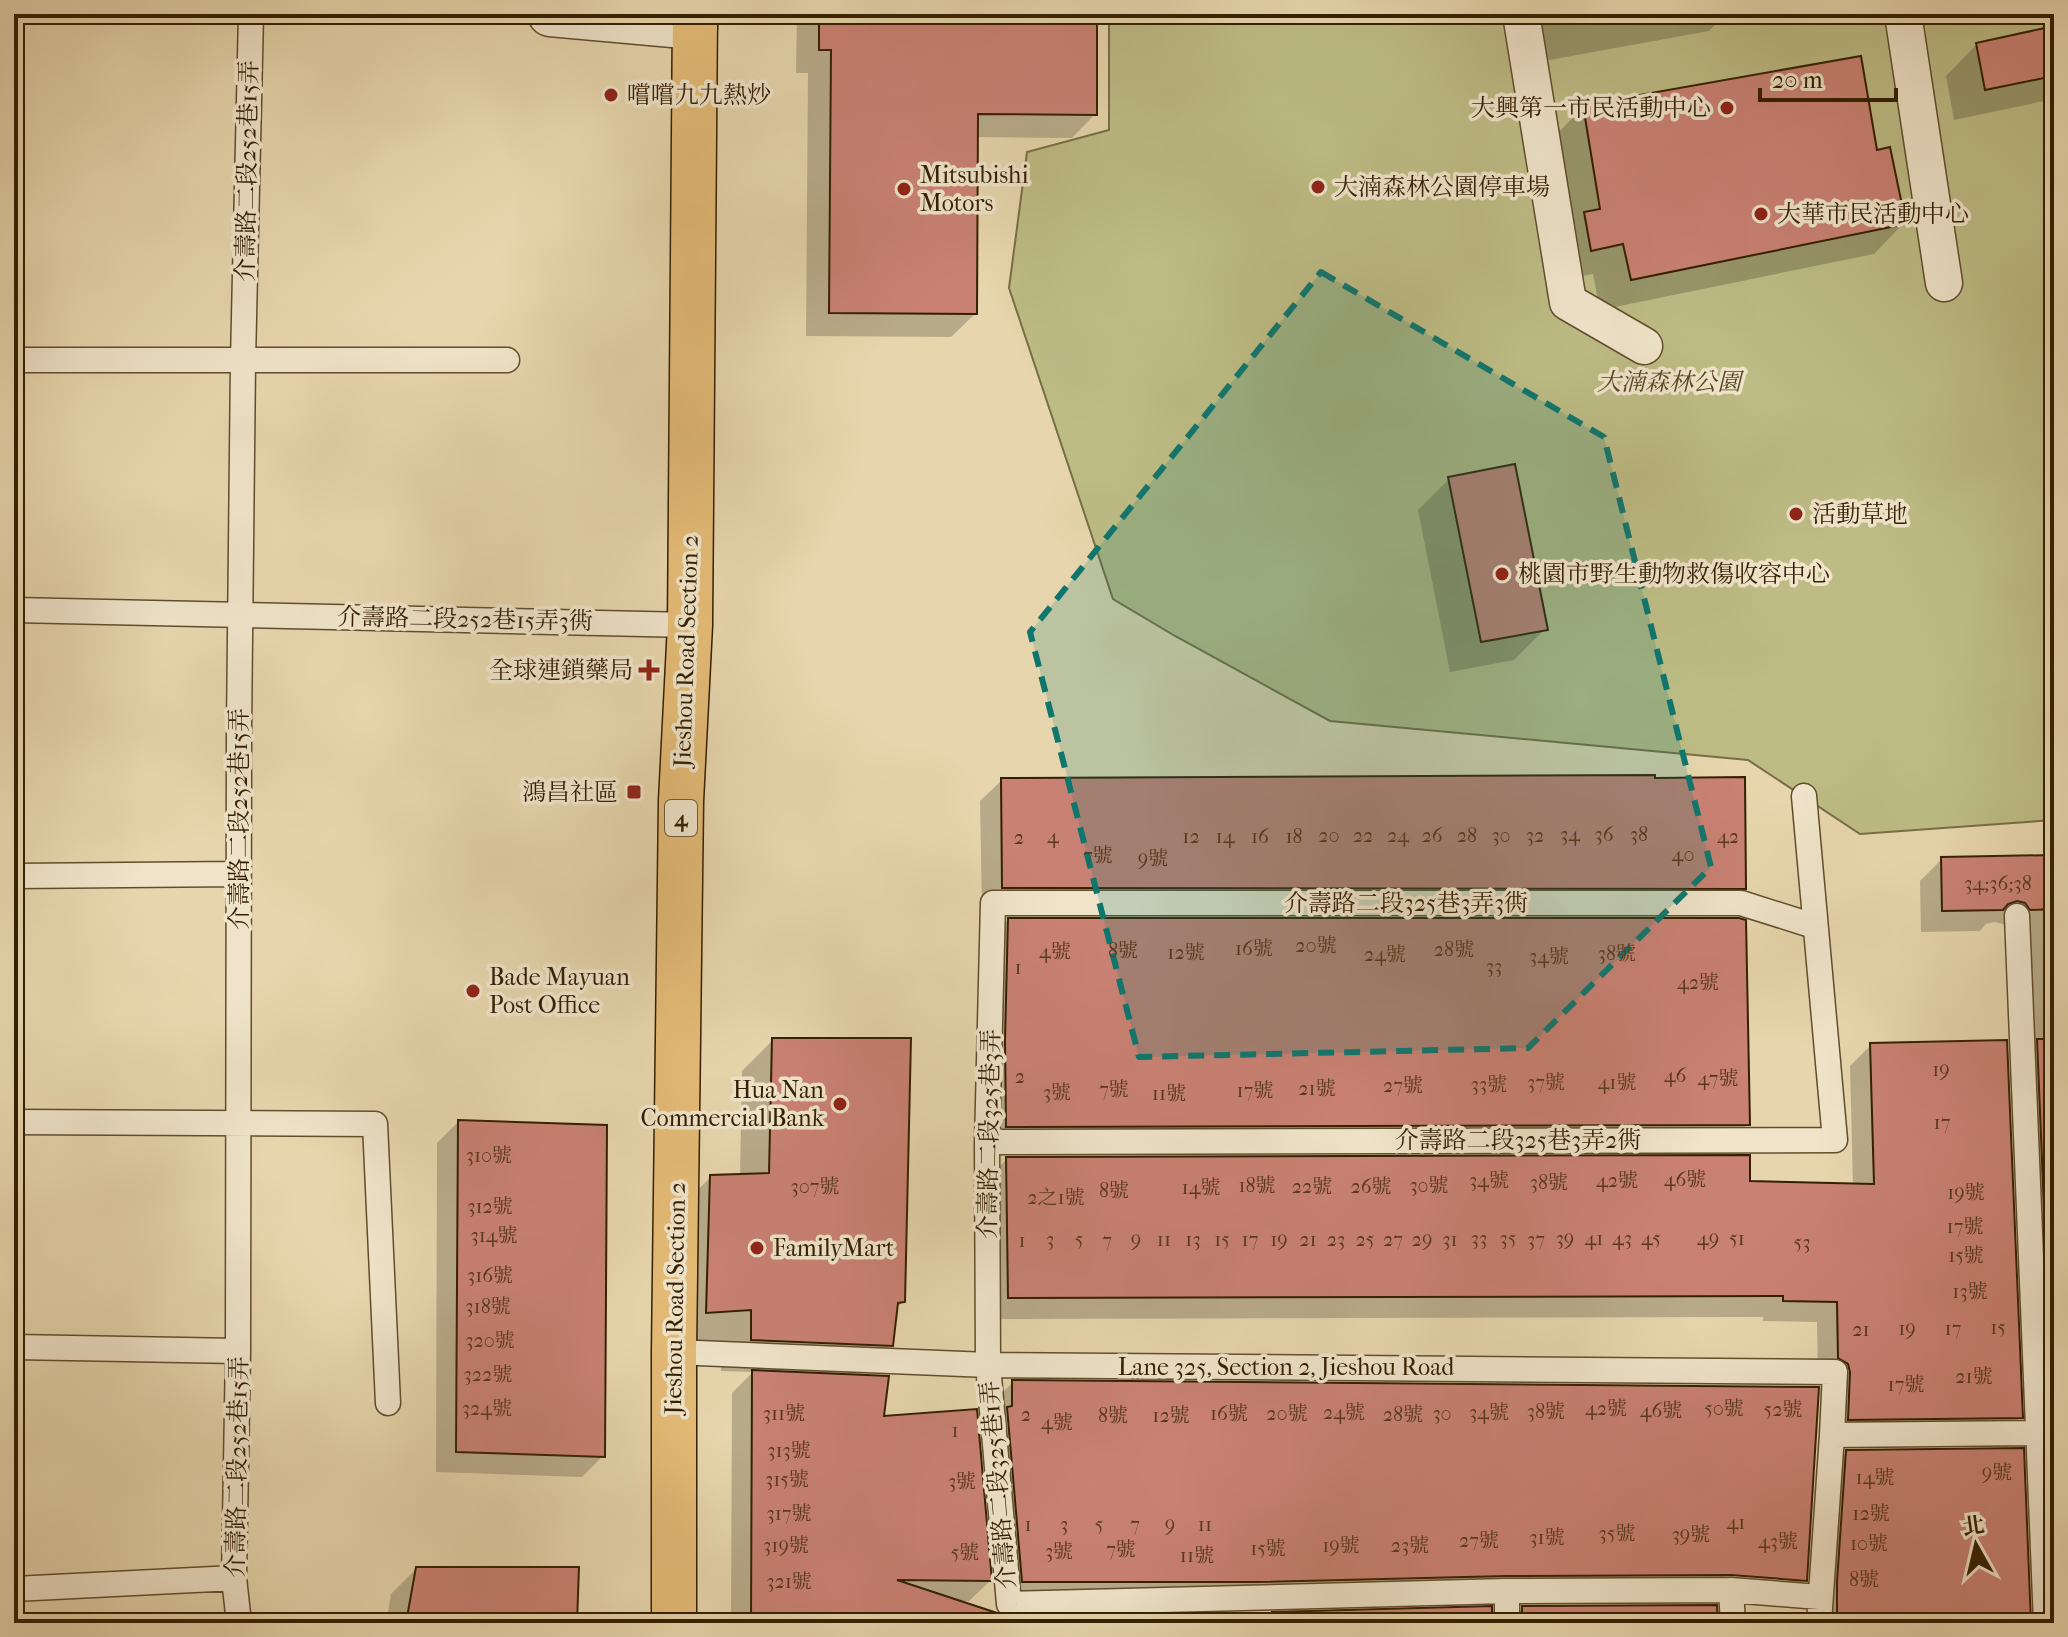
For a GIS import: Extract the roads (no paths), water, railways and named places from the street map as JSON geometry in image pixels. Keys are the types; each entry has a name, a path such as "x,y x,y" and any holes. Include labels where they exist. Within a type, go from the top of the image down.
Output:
{"main road":[{"name":"Jieshou Road Section 2","path":"674,1623 681,801 690,625 695,21"}],"street":[{"path":"550,14 695,21"},
{"path":"1521,14 1568,302 1644,346"},
{"path":"1903,14 1944,283"}],"lane":[{"name":"介壽路二段252巷15弄","path":"239,1623 234,1578 238,1351 238,874 243,361 251,14"},
{"path":"14,360 507,360"},
{"name":"介壽路二段252巷15弄3衖","path":"14,610 690,625"},
{"path":"1804,796 1814,926"},
{"path":"14,876 238,874"},
{"name":"介壽路二段325巷3弄3衖","path":"993,903 1741,903 1814,926"},
{"name":"介壽路二段325巷3弄","path":"988,1365 987,1142 993,903"},
{"path":"2017,916 2046,1623"},
{"name":"介壽路二段325巷3弄2衖","path":"987,1142 1835,1140 1814,926"},
{"path":"14,1122 375,1124 388,1403"},
{"path":"14,1347 238,1351"},
{"name":"Lane 325, Section 2, Jieshou Road","path":"674,1352 988,1365 1835,1372 1832,1435"},
{"name":"介壽路二段325巷1弄","path":"988,1365 1009,1604 1507,1591"},
{"path":"1819,1623 1832,1435 2040,1433"},
{"path":"14,1589 234,1578"},
{"path":"1507,1623 1507,1591 1731,1590 1819,1597"},
{"path":"1731,1590 1733,1623"}],"place":[{"name":"嚐嚐九九熱炒","path":"611,95"},
{"name":"大興第一市民活動中心","path":"1727,108"},
{"name":"大湳森林公園停車場","path":"1318,187"},
{"name":"Mitsubishi Motors","path":"904,189"},
{"name":"大華市民活動中心","path":"1761,214"},
{"name":"活動草地","path":"1796,514"},
{"name":"桃園市野生動物救傷收容中心","path":"1502,574"},
{"name":"全球連鎖藥局","path":"649,670"},
{"name":"鴻昌社區","path":"634,792"},
{"name":"Bade Mayuan Post Office","path":"473,991"},
{"name":"Hua Nan Commercial Bank","path":"840,1104"},
{"name":"FamilyMart","path":"757,1248"}],"park label":[{"name":"大湳森林公園","path":"1669,382"}]}
